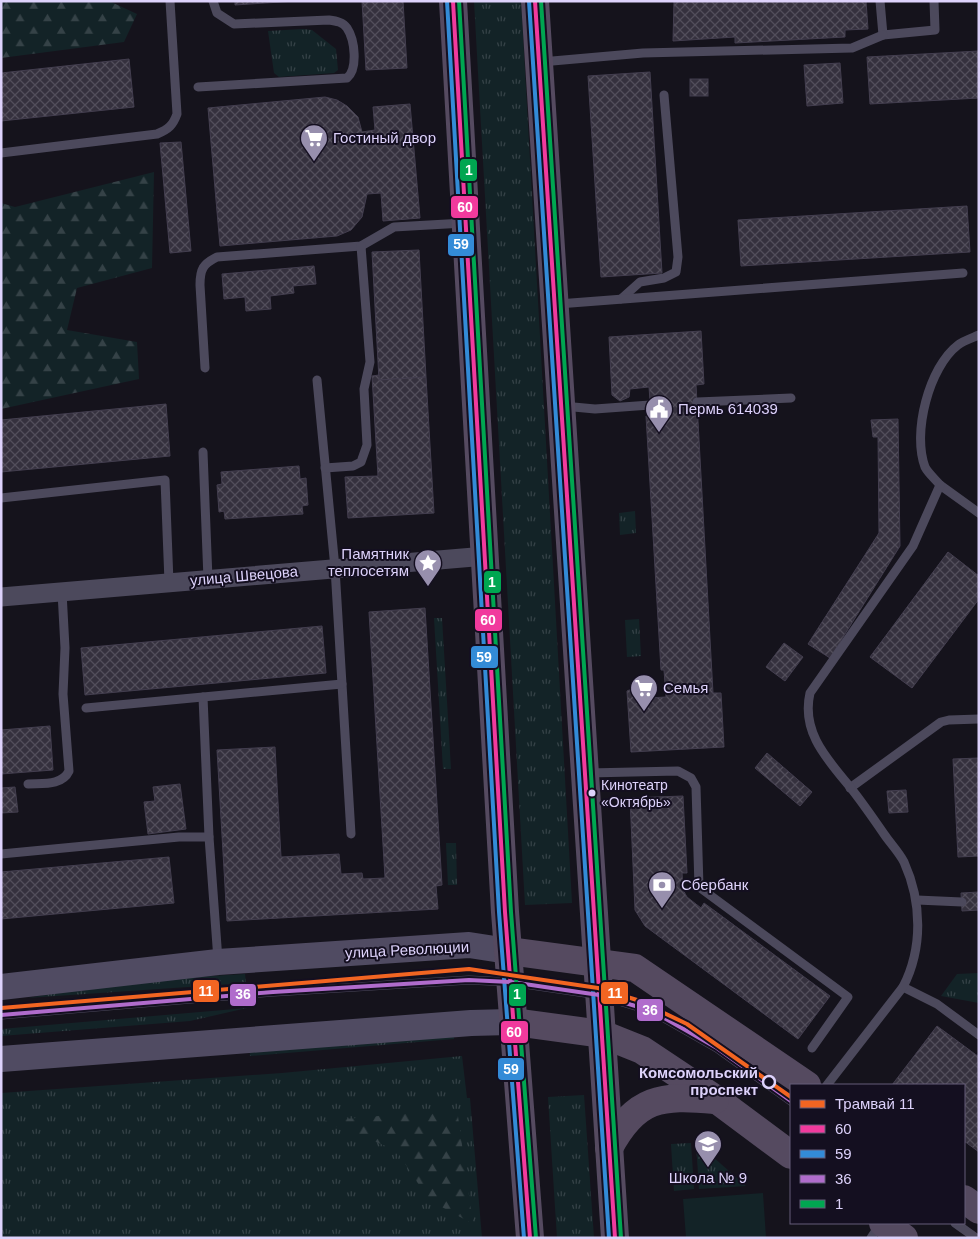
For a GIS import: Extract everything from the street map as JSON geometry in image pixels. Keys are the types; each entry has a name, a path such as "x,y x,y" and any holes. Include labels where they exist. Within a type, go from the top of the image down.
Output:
{"main road":[{"path":"453,1 508,951 530,1238"},
{"path":"535,1 616,1238"},
{"name":"улица Революции","path":"1,987 218,962 469,945 635,968 806,1084"},
{"path":"1,1059 471,1023 514,1022 602,1034 642,1050 717,1100 790,1154"},
{"path":"609,1148 621,1126 647,1105 665,1098 717,1100"},
{"path":"965,1200 979,1210"},
{"path":"883,1224 904,1238"}],"street":[{"name":"улица Швецова","path":"1,597 486,556"}],"lane":[{"path":"1,153 158,134 168,130 174,124 177,114 170,1"},
{"path":"198,87 347,78 352,74 354,68 351,39 347,28 340,22 329,20 234,24 216,13 212,1"},
{"path":"880,1 883,36"},
{"path":"538,62 643,53 852,48 883,36 935,30 934,1"},
{"path":"621,299 640,282 664,278 676,272 678,257 664,95"},
{"path":"205,368 200,271 206,263 217,257 360,246 394,228 466,223"},
{"path":"325,468 353,466 362,462 367,444 364,389 370,362 360,246"},
{"path":"555,304 963,273"},
{"path":"979,335 957,345 944,362 932,383 921,418 920,447 926,468 940,485 979,513"},
{"path":"317,380 335,568 351,834"},
{"path":"697,402 792,398"},
{"path":"563,406 594,409 650,405"},
{"path":"203,452 208,579"},
{"path":"1,498 165,480 169,582"},
{"path":"828,1084 903,988 911,973 916,954 918,929 917,900 904,861 850,788 831,767 813,735 806,710 810,694 913,546 940,485"},
{"path":"28,784 60,782 66,778 69,771 63,694 65,648 62,592"},
{"path":"86,708 342,684"},
{"path":"203,697 209,837 218,962"},
{"path":"850,788 941,722 979,719"},
{"path":"585,774 678,771 691,778 696,787 699,888 848,997 812,1048"},
{"path":"1,854 179,837 209,837"},
{"path":"917,900 962,902"},
{"path":"1,1015 273,992 469,980 511,982 599,995 638,1006 683,1028 717,1048 790,1100"},
{"path":"903,988 937,1004 979,1035"},
{"path":"871,1238 881,1224"},
{"path":"956,1224 976,1238"}],"green space":[{"path":"1,1 109,1 137,14 124,42 1,58"},
{"path":"474,1 521,1 572,903 525,905"},
{"path":"312,30 336,49 338,70 334,73 279,77 274,73 268,31"},
{"path":"154,172 152,268 77,288 67,330 137,342 139,379 1,409 1,203 15,207"},
{"path":"635,511 636,533 620,535 619,513"},
{"path":"434,618 442,618 451,769 443,769"},
{"path":"639,619 641,656 627,657 625,620"},
{"path":"446,843 456,843 457,885 448,885"},
{"path":"979,973 979,1003 941,996 957,974"},
{"path":"245,974 246,983 27,998 127,981"},
{"path":"247,1008 190,1021 1,1036 1,1029"},
{"path":"453,1028 454,1039 250,1056 249,1045"},
{"path":"462,1056 467,1098 470,1098 482,1238 1,1238 1,1093 282,1073"},
{"path":"584,1095 594,1238 557,1238 548,1097"},
{"path":"457,1109 473,1224 429,1200 396,1150 323,1121"},
{"path":"696,1142 746,1186 699,1189"},
{"path":"691,1143 694,1189 674,1191 671,1144"},
{"path":"763,1193 766,1237 686,1238 683,1199"}],"building":[{"path":"235,1 296,1 235,5"},
{"path":"362,1 403,1 407,68 366,70"},
{"path":"674,1 866,1 868,29 845,30 845,37 735,43 735,37 673,41"},
{"path":"979,51 979,98 870,104 867,57"},
{"path":"129,59 134,107 1,121 1,73"},
{"path":"840,63 843,103 807,106 804,65"},
{"path":"650,72 662,273 601,277 588,76"},
{"path":"690,79 708,79 708,96 690,96"},
{"name":"Гостиный двор","path":"325,97 337,100 347,106 358,117 362,132 375,130 373,107 410,104 420,218 383,221 381,193 367,194 362,217 351,230 337,236 220,246 208,108"},
{"path":"181,142 191,251 170,253 160,143"},
{"path":"967,206 970,252 741,266 738,220"},
{"path":"419,250 426,377 379,380 372,252"},
{"path":"314,266 316,284 293,286 294,293 270,296 271,309 246,311 245,297 224,299 222,274"},
{"path":"701,331 704,384 696,385 713,693 721,693 724,747 631,752 627,691 636,687 645,690 648,698 666,697 664,670 661,670 646,416 651,415 649,387 630,389 629,397 620,401 612,395 609,337"},
{"path":"379,375 379,380 426,377 434,513 348,518 345,477 378,476 372,376"},
{"path":"166,404 170,456 1,472 1,420"},
{"path":"898,419 900,546 830,658 808,644 879,533 878,437 873,437 871,420"},
{"path":"299,466 300,479 306,478 308,505 302,506 303,514 225,519 224,511 219,512 217,485 222,484 221,472"},
{"path":"948,552 979,576 979,599 912,688 870,657"},
{"path":"425,608 442,885 436,886 438,909 227,921 217,750 275,747 281,857 339,854 341,874 362,873 363,879 385,878 369,612"},
{"path":"322,626 326,673 85,695 81,648"},
{"path":"784,643 803,657 785,681 766,667"},
{"path":"50,726 53,770 1,774 1,730"},
{"path":"767,753 812,792 800,806 755,768"},
{"path":"979,758 979,856 958,857 953,759"},
{"path":"180,784 186,829 148,834 144,802 155,801 153,787"},
{"path":"15,787 18,812 1,813 1,788"},
{"path":"906,790 908,812 889,813 887,791"},
{"path":"683,796 687,873 682,873 683,890 687,897 701,908 704,903 830,996 798,1039 645,926 635,910 630,798"},
{"path":"169,857 174,903 1,919 1,872"},
{"path":"979,892 979,910 962,911 961,893"},
{"path":"937,1026 979,1057 979,1152 965,1142 965,1084 893,1084"}],"tram line":[{"name":"11","path":"1,1008 469,969 598,988 637,1000 687,1024 790,1096"}],"transit line":[{"name":"59","path":"447,1 499,912 524,1238"},
{"name":"60","path":"453,1 505,912 530,1238"},
{"name":"1","path":"459,1 511,912 536,1238"},
{"name":"59","path":"529,1 609,1238"},
{"name":"60","path":"535,1 615,1238"},
{"name":"1","path":"541,1 621,1238"},
{"name":"36","path":"1,1015 273,992 469,980 511,982 599,995 652,1011 717,1048 790,1100"}],"place":[{"name":"Гостиный двор","path":"314,162"},
{"name":"Пермь 614039","path":"659,433"},
{"name":"Памятник теплосетям","path":"428,587"},
{"name":"Семья","path":"644,712"},
{"name":"Кинотеатр «Октябрь»","path":"592,793"},
{"name":"Сбербанк","path":"662,909"},
{"name":"Комсомольский проспект","path":"769,1082"},
{"name":"Школа № 9","path":"708,1168"}]}
